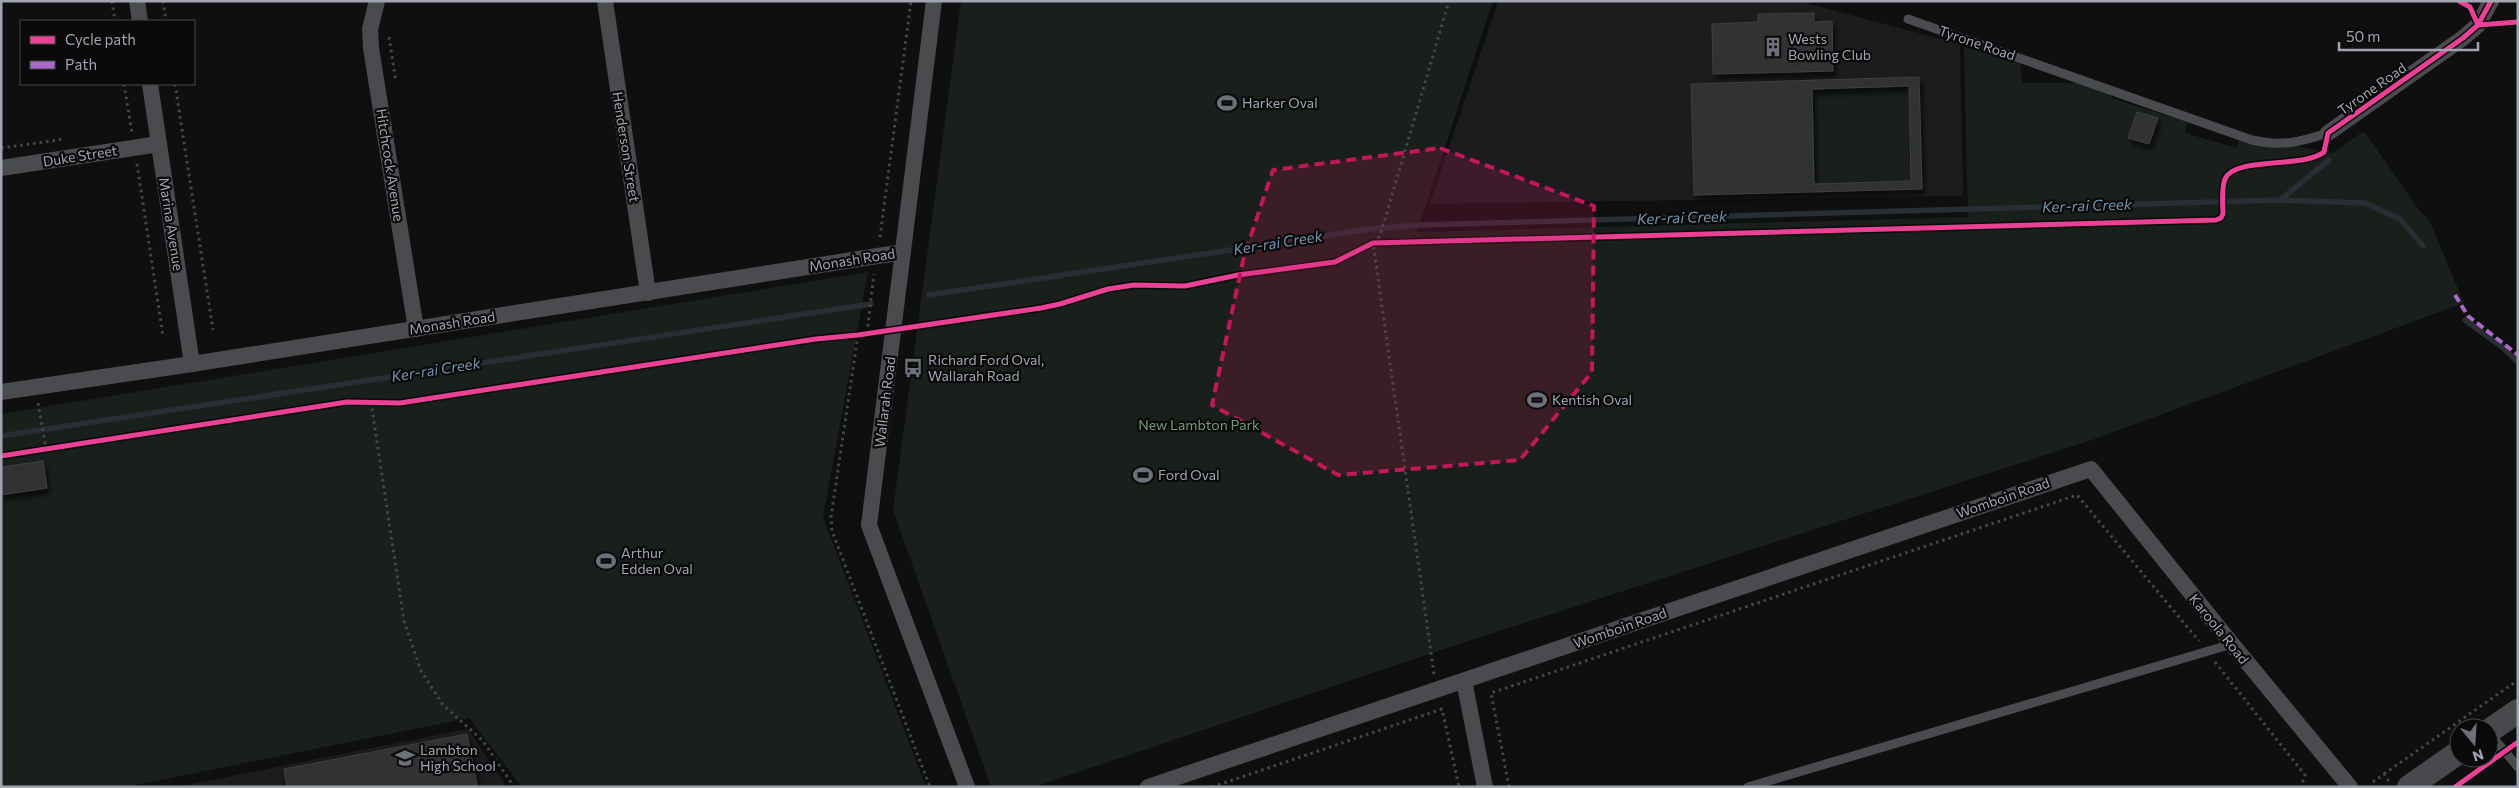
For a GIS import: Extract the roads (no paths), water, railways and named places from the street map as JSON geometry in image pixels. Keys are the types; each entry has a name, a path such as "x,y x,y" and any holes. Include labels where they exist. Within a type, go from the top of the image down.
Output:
{"street":[{"path":"137,1 140,20"},
{"name":"Hitchcock Avenue","path":"377,1 370,29 371,48 416,329"},
{"name":"Henderson Street","path":"604,1 648,293"},
{"name":"Wallarah Road","path":"934,1 869,525 967,787"},
{"name":"Tyrone Road","path":"2328,134 2463,38 2478,25 2491,1"},
{"name":"Marina Avenue","path":"150,85 192,364"},
{"name":"Duke Street","path":"1,168 159,144"},
{"name":"Monash Road","path":"1,392 192,364 903,252"},
{"name":"Karoola Road","path":"2091,468 2350,787"},
{"name":"Womboin Road","path":"1148,787 2091,468"},
{"path":"1464,681 1485,787"},
{"path":"2499,725 2518,711"},
{"path":"2399,784 2449,757"}],"lane":[{"name":"Tyrone Road","path":"1908,19 2252,140 2273,144 2295,144 2328,134"},
{"path":"1748,787 2232,644"},
{"path":"2499,744 2518,768"}],"waterway":[{"path":"2280,200 2329,160"},
{"name":"Ker-rai Creek","path":"929,295 1370,229 1419,225 2280,200 2365,203 2400,219 2423,246"},
{"name":"Ker-rai Creek","path":"1,436 871,304"},
{"name":"Ker-rai Creek","path":"2465,320 2502,347 2518,362"}],"place":[{"name":"Wests Bowling Club","path":"1773,47"},
{"name":"Harker Oval","path":"1227,103"},
{"name":"Richard Ford Oval, Wallarah Road","path":"913,368"},
{"name":"Kentish Oval","path":"1537,400"},
{"name":"Ford Oval","path":"1143,475"},
{"name":"Arthur Edden Oval","path":"606,561"},
{"name":"Lambton High School","path":"405,758"}],"park label":[{"name":"New Lambton Park","path":"1199,425"}]}
